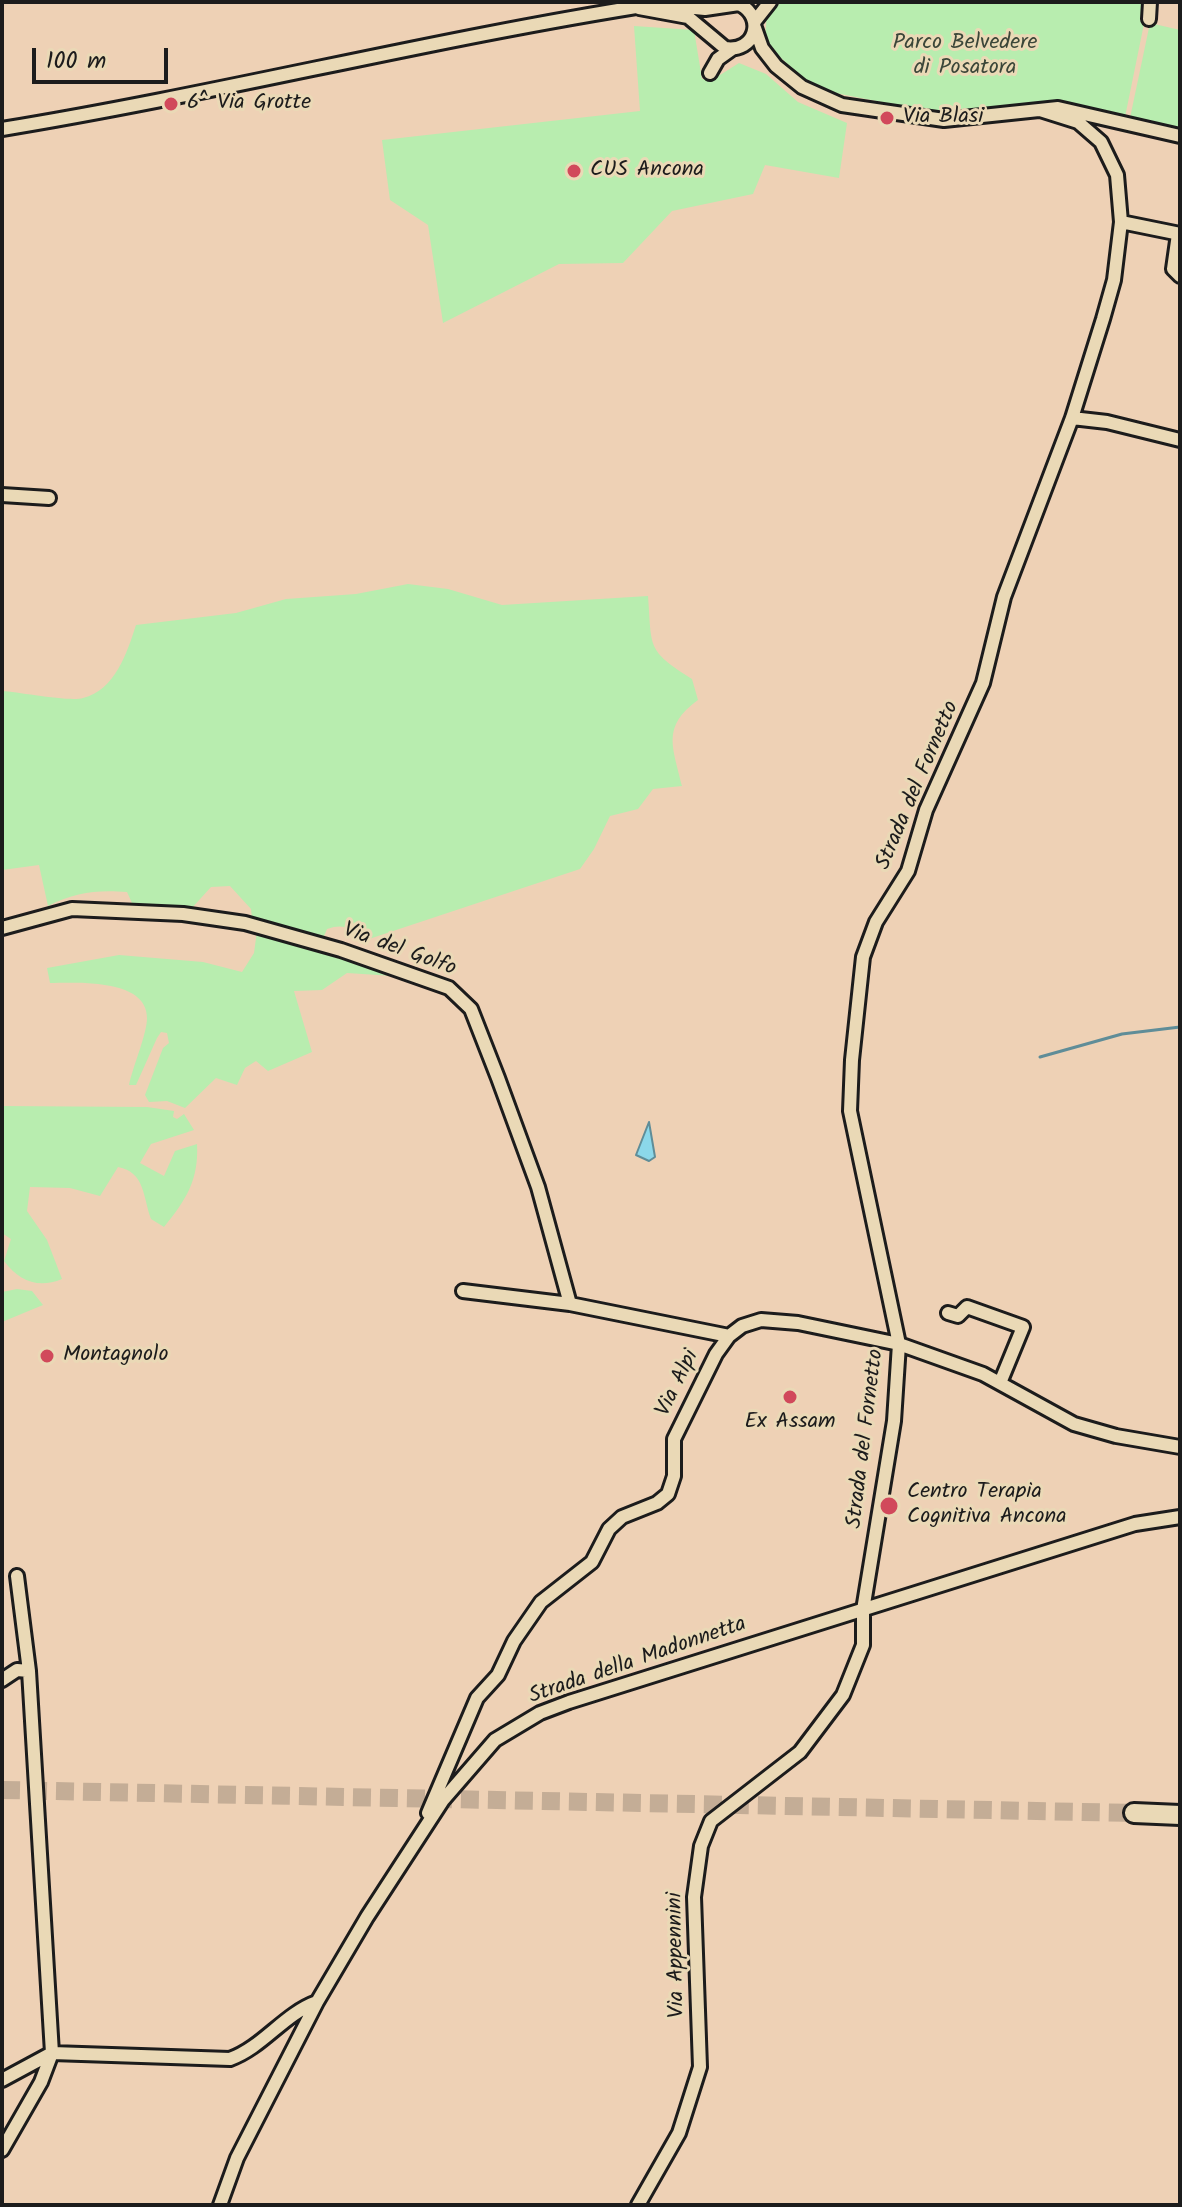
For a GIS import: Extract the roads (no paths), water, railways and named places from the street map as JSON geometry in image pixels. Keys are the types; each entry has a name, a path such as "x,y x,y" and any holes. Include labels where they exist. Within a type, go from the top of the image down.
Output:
{"highway":[{"path":"1134,1813 1180,1815"}],"street":[{"path":"722,5 711,16 710,73 718,59 752,38 755,24 770,2"},
{"path":"1149,19 1150,2"},
{"path":"2,129 120,110 405,49 655,4 705,9 748,4 762,48 776,66"},
{"path":"639,8 688,17 711,36 776,66 819,97 868,110 944,120 1040,110 1077,110 1180,136"},
{"name":"Strada del Fornetto","path":"863,1610 894,1421 899,1344 850,1111 863,957 876,922 908,871 926,810 983,683 1004,597 1072,418 1114,280 1121,222 1117,175 1101,142 1078,122 1040,110"},
{"path":"1121,222 1179,234 1173,269 1180,276"},
{"path":"1072,418 1107,422 1180,440"},
{"path":"2,495 49,498"},
{"name":"Via del Golfo","path":"2,928 72,909 183,914 245,923 341,950 449,988 471,1009 498,1078 538,1187 570,1304"},
{"path":"463,1291 570,1304 729,1336"},
{"path":"948,1313 958,1316 967,1307 1023,1327 1000,1383"},
{"name":"Via Alpi","path":"419,1835 477,1698 498,1675 514,1641 541,1602 592,1562 609,1529 622,1517 657,1503 668,1494 674,1476 674,1439 716,1354 729,1336 761,1320 798,1323 899,1344 1000,1383 1057,1417 1086,1429 1180,1447"},
{"name":"Strada della Madonnetta","path":"220,2205 237,2158 317,2002 419,1835 477,1757 495,1740 540,1713 1135,1524 1180,1517"},
{"path":"2,2150 41,2082 52,2053 29,1671 17,1576"},
{"name":"Via Appennini","path":"638,2205 679,2133 700,2067 694,1897 701,1846 711,1821 800,1752 843,1695 863,1645 863,1610"},
{"path":"2,1680 17,1670 29,1671"},
{"path":"2,2080 52,2053 230,2059 245,2053 303,2007 317,2002"}],"water":[{"path":"649,1122 655,1157 649,1161 636,1155"}],"waterway":[{"path":"1040,1057 1122,1034 1180,1027"}],"tunnel":[{"path":"2,1790 1134,1813"}],"place":[{"name":"6^ Via Grotte","path":"171,104"},
{"name":"Via Blasi","path":"887,118"},
{"name":"CUS Ancona","path":"574,171"},
{"name":"Montagnolo","path":"47,1356"},
{"name":"Ex Assam","path":"790,1397"},
{"name":"Centro Terapia Cognitiva Ancona","path":"889,1506"}],"park label":[{"name":"Parco Belvedere di Posatora","path":"965,56"}]}
